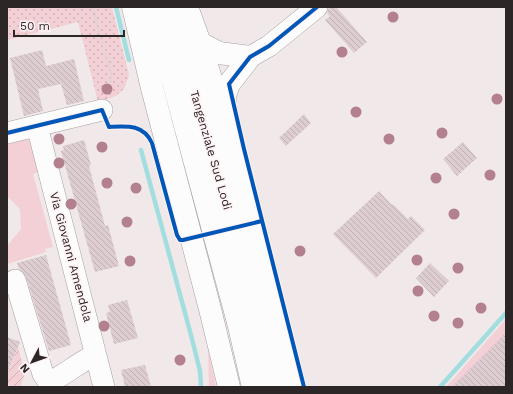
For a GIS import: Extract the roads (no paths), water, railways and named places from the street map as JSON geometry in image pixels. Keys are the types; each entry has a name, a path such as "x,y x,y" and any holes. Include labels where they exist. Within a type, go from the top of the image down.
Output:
{"highway":[{"path":"133,7 152,88 210,309 228,387"},
{"name":"Tangenziale Sud Lodi","path":"152,7 235,310 253,387"},
{"name":"Tangenziale Sud Lodi","path":"171,7 255,308 274,387"},
{"path":"187,7 200,43 224,121 292,387"},
{"path":"200,43 219,54 250,57"},
{"path":"224,121 225,96 229,84 250,57"}],"street":[{"path":"250,57 269,46 317,7"},
{"path":"7,133 102,110"},
{"name":"Via Giovanni Amendola","path":"37,126 104,387"},
{"path":"16,280 16,312 43,374 45,383 54,380 87,358 96,356"}],"waterway":[{"path":"116,7 129,60"},
{"path":"141,150 192,339 200,371 201,387"},
{"path":"440,387 506,313"}]}
